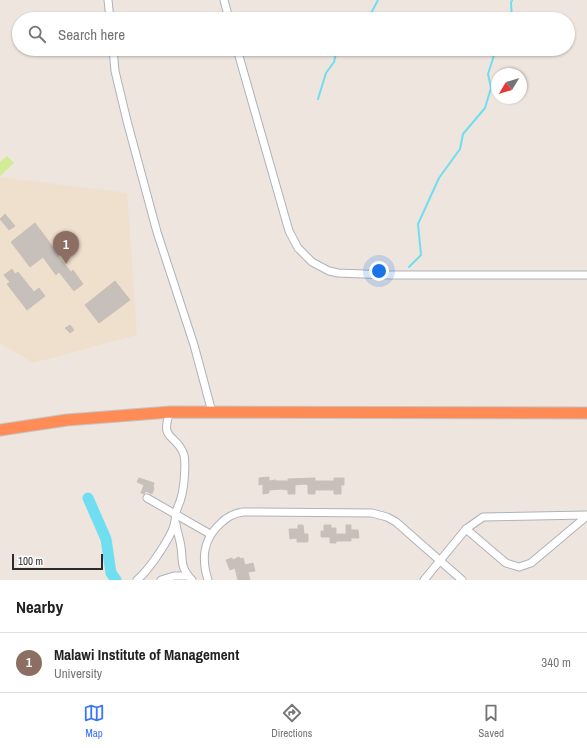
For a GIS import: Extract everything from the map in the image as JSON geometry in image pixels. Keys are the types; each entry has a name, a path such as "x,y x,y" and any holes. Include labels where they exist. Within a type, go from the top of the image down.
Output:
{"highway":[{"path":"0,430 67,420 170,412 587,414"}],"street":[{"path":"108,0 109,12"},
{"path":"224,0 227,12"},
{"path":"114,56 115,71 126,121 157,232 194,345 212,412"},
{"path":"239,56 289,231 298,248 316,264 329,271 338,273 397,275 587,275"},
{"path":"170,412 166,423 167,432 179,446 184,455 182,496 176,514 176,524 181,547 182,563 190,578"},
{"path":"147,498 210,534"},
{"path":"208,580 204,566 204,551 206,542 210,534 217,526 228,517 242,512 372,513 387,517 396,522 462,580"},
{"path":"466,529 506,563 519,567 531,563 587,515"},
{"path":"424,580 466,529 480,518 587,515"},
{"path":"137,580 144,574 163,548 176,524"},
{"path":"161,580 174,576 190,578"}],"shaded area":[{"path":"0,177 127,193 137,335 33,363 0,343"}],"green space":[{"path":"7,156 14,163 0,176 0,162"}],"building":[{"path":"5,214 15,226 9,230 0,219"},
{"path":"35,223 59,255 58,256 71,272 73,270 83,284 74,291 59,272 56,275 43,257 30,267 11,242"},
{"path":"12,269 15,274 18,272 34,292 39,288 45,296 27,310 7,284 10,282 4,275"},
{"path":"115,281 130,300 99,323 85,305"},
{"path":"70,325 74,330 70,333 65,328"},
{"path":"269,477 269,481 288,481 288,479 315,478 315,481 334,481 334,478 344,478 344,485 341,485 341,494 334,494 334,490 315,490 315,494 308,494 308,485 305,484 295,485 295,494 288,494 288,490 281,489 269,490 269,493 263,494 263,484 259,485 259,478"},
{"path":"139,478 154,483 152,494 146,491 144,494 141,493 144,485 137,482"},
{"path":"298,525 303,525 304,534 308,534 308,542 297,542 297,538 290,539 289,529 298,529"},
{"path":"324,525 331,525 331,528 336,528 336,534 346,534 346,525 351,525 351,530 358,530 359,538 351,538 351,541 336,541 336,543 330,543 330,537 321,537 321,531 324,531"},
{"path":"239,557 240,559 243,558 245,565 253,563 255,571 248,572 250,580 238,580 235,568 230,570 226,560 232,558 233,560"}],"waterway":[{"path":"372,12 378,0"},
{"path":"512,0 512,12"},
{"path":"318,99 326,73 334,62 335,56"},
{"path":"409,267 421,255 418,224 439,178 460,149 463,134 485,108 491,88 488,74 494,56"},
{"path":"88,498 106,539 111,573 116,580"}],"place":[{"name":"Malawi Institute of Management","path":"66,264"}]}
